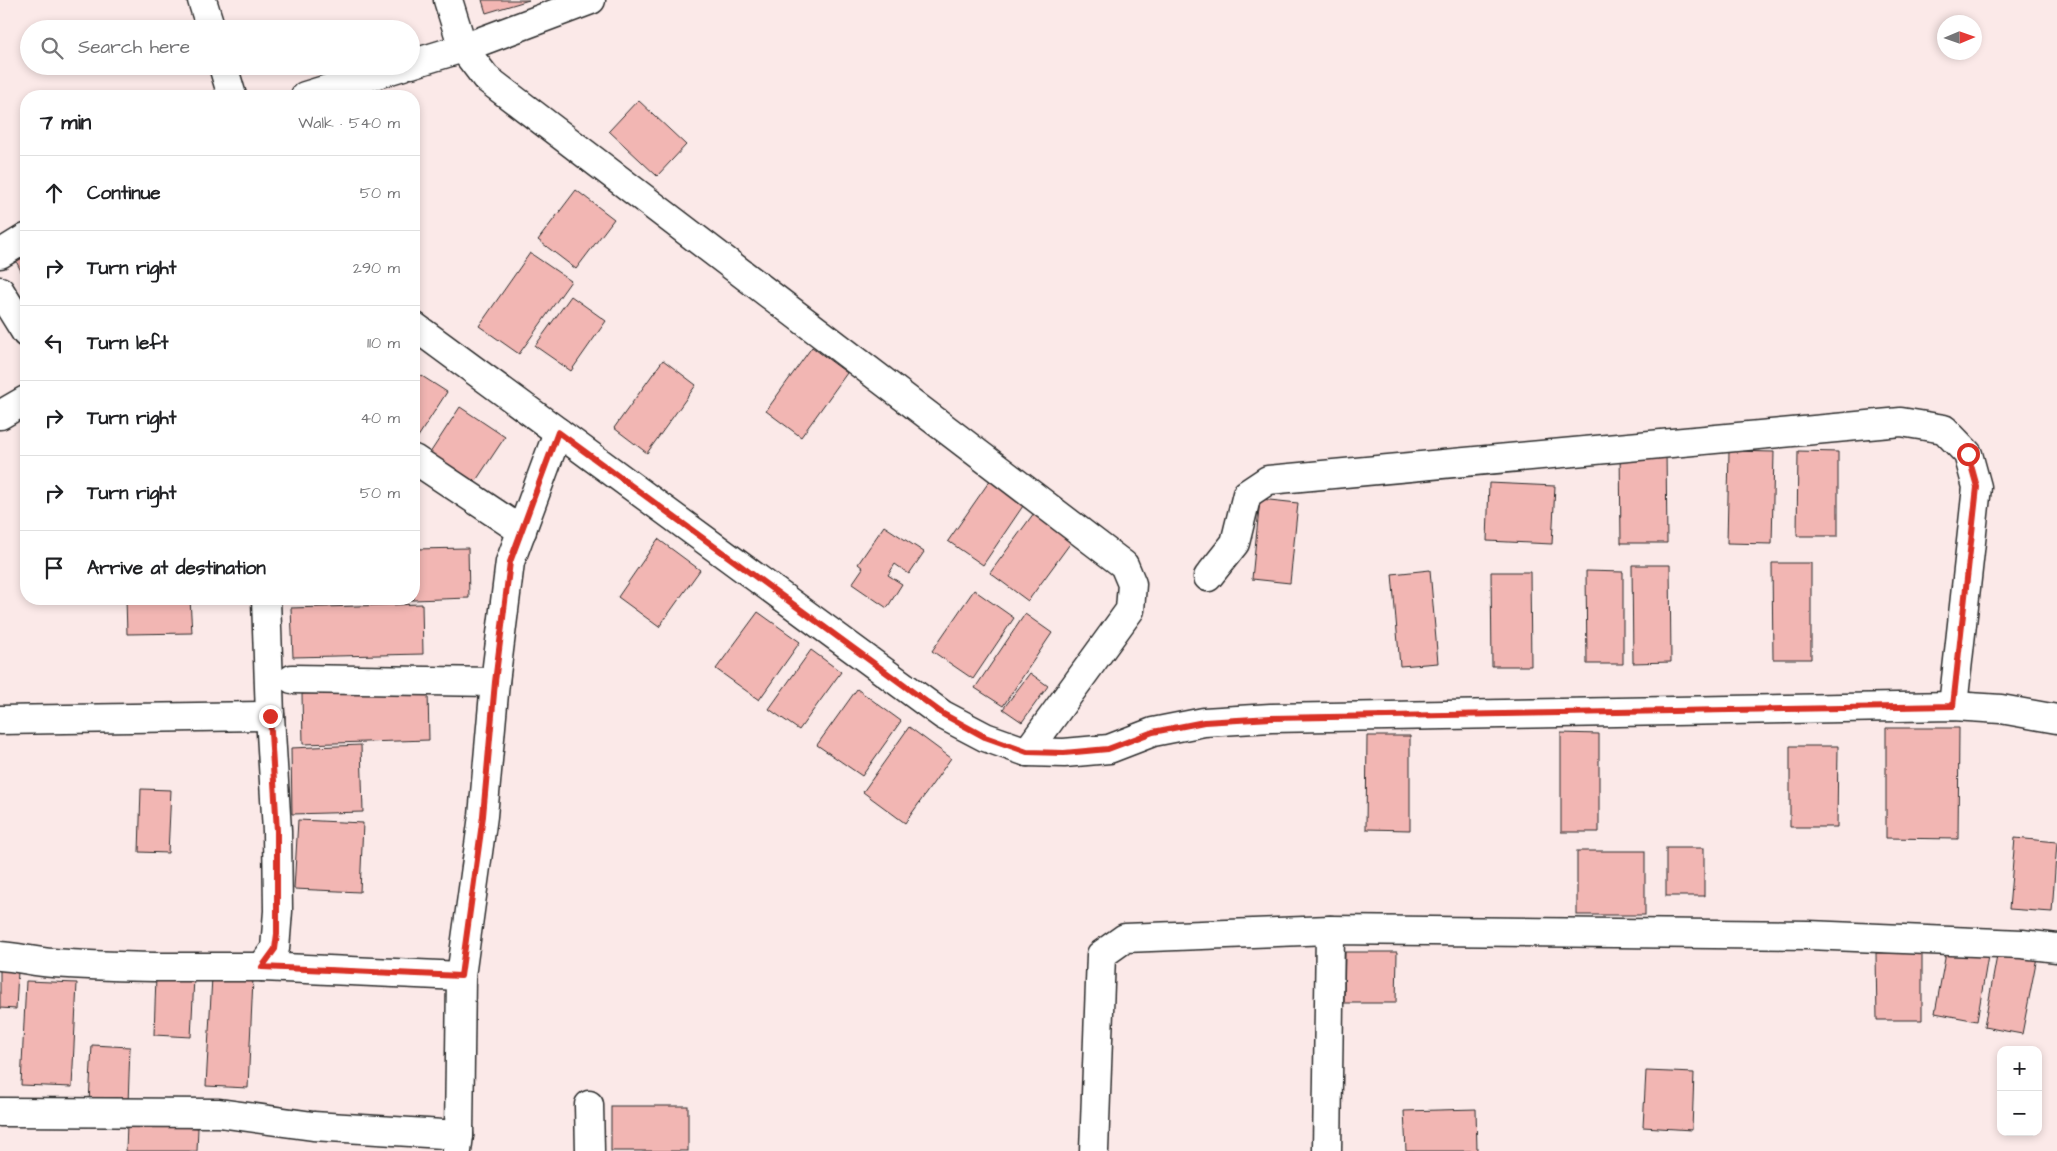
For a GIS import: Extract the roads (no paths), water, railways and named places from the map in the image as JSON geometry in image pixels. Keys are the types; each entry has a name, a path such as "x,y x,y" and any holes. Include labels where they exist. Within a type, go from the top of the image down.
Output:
{"street":[{"path":"202,0 208,20"},
{"path":"448,0 463,48 486,78 1124,565 1132,584 1130,610 1027,752"},
{"path":"420,61 463,48 591,0"},
{"path":"226,75 230,90"},
{"path":"324,90 373,75"},
{"path":"0,254 20,242"},
{"path":"0,291 20,323"},
{"path":"420,330 943,714 985,737 1027,752 1064,753 1108,749 1153,732 1204,722 1271,718 1953,706 2001,709 2057,719"},
{"path":"0,415 20,403"},
{"path":"1208,577 1235,543 1247,494 1268,480 1901,422 1927,426 1944,429 1968,454 1977,487 1953,706"},
{"path":"0,1112 219,1113 458,1143 461,976 483,816 495,682 510,562 558,432"},
{"path":"420,463 522,531"},
{"path":"262,967 275,949 277,934 277,831 270,716 266,605"},
{"path":"292,679 495,682"},
{"path":"0,720 270,716"},
{"path":"1094,1151 1101,955 1125,938 1330,930 1808,936 2022,944 2057,948"},
{"path":"1327,1151 1330,930"},
{"path":"0,956 19,957 51,963 262,967 461,976"},
{"path":"589,1105 590,1151"}]}
